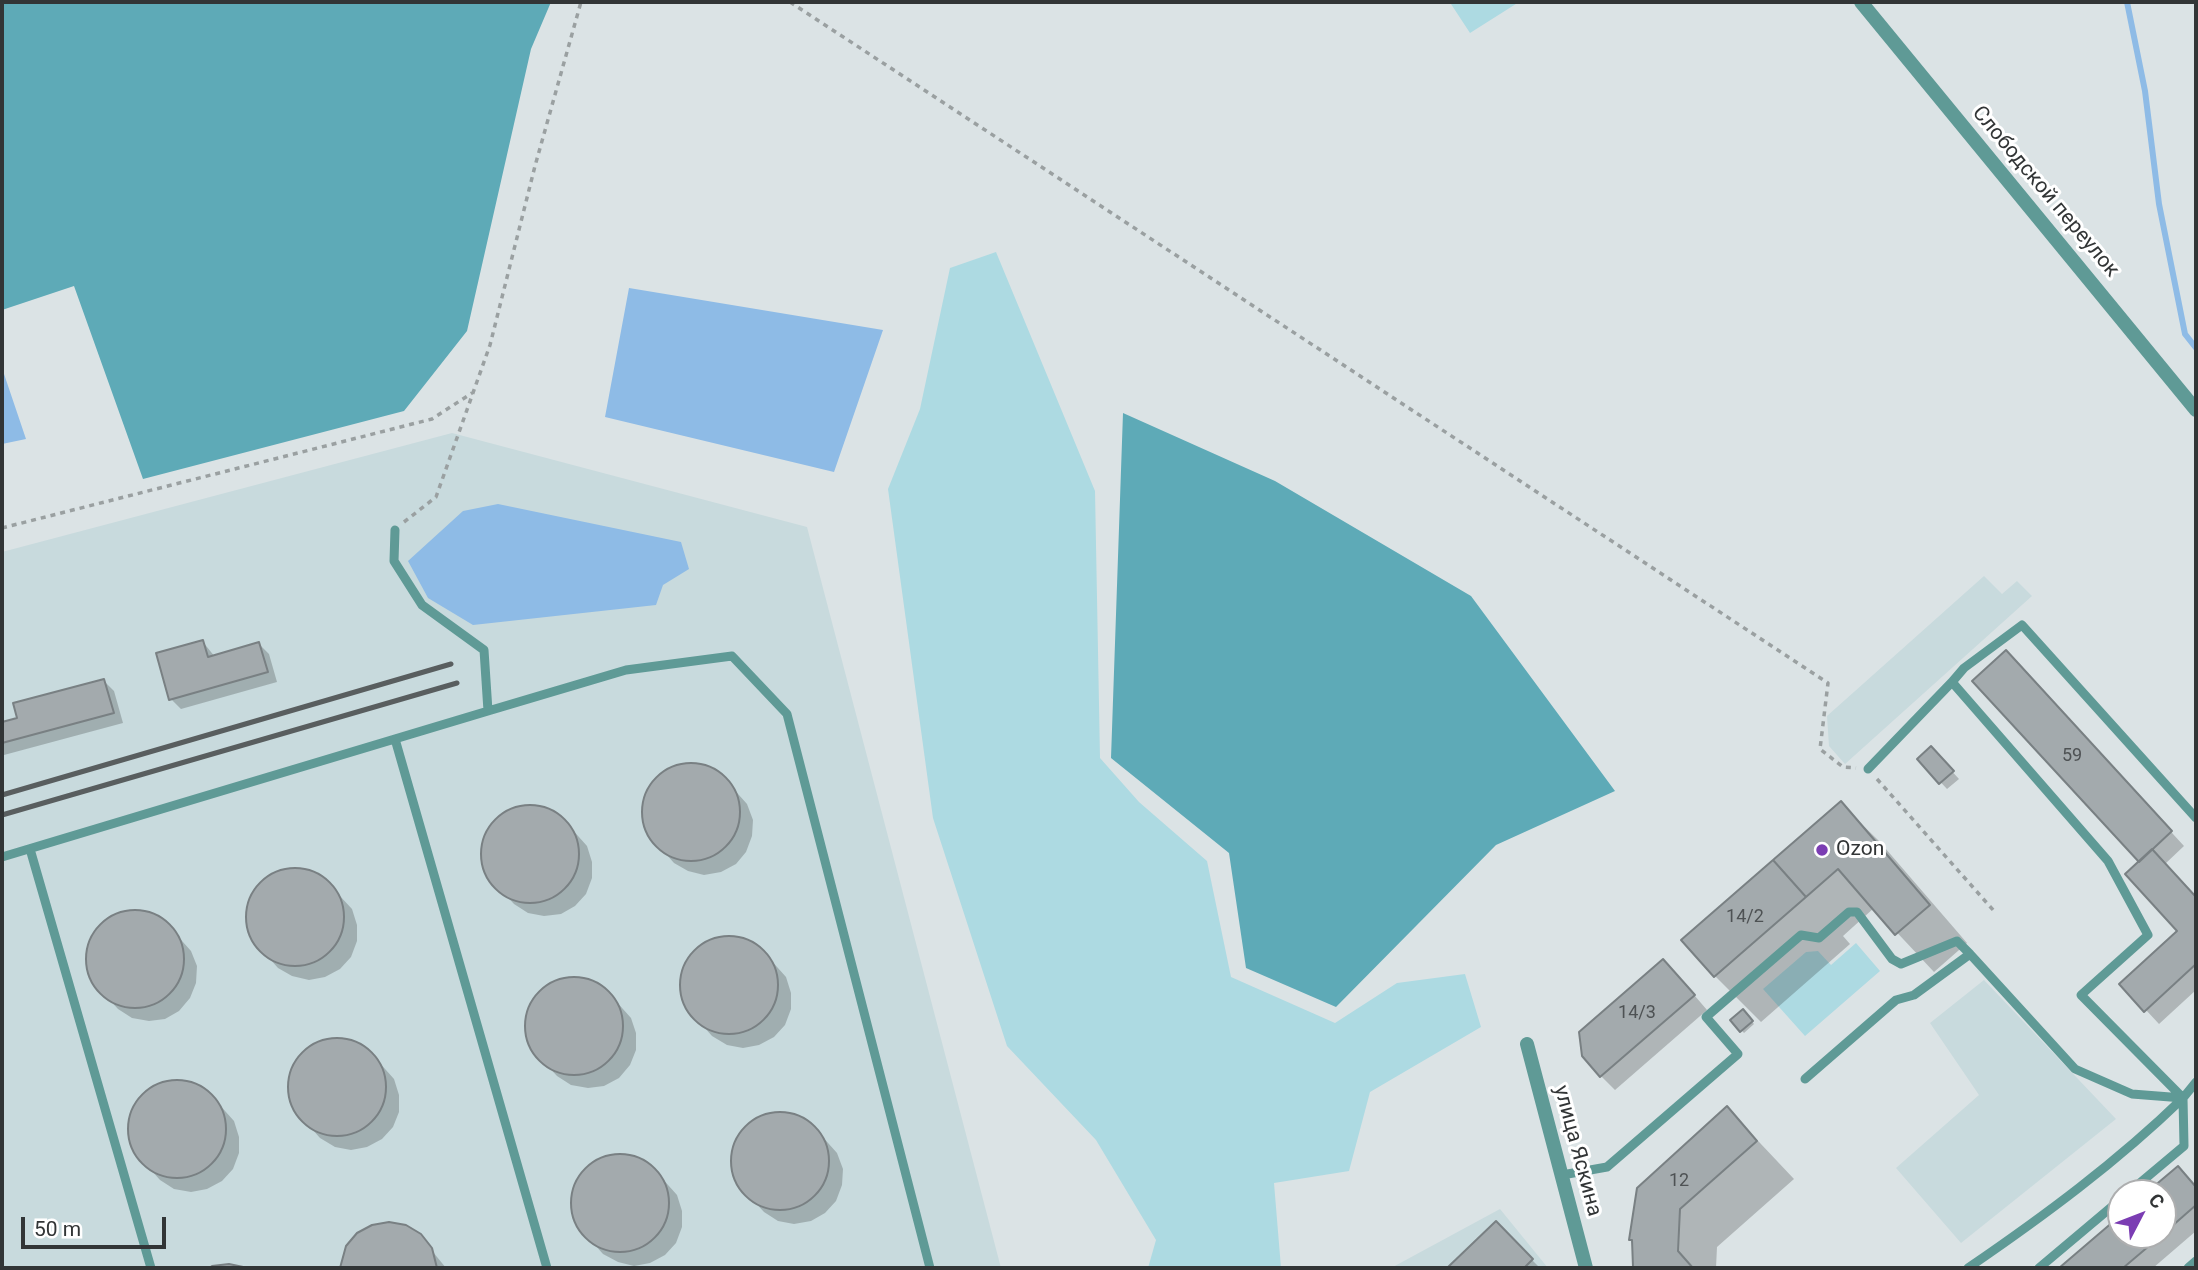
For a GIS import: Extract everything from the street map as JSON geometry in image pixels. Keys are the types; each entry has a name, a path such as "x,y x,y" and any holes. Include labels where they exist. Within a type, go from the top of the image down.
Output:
{"street":[{"name":"Слободской переулок","path":"1861,2 2196,410"},
{"name":"улица Яскина","path":"1527,1044 1586,1268"}],"lane":[{"path":"394,530 394,561 422,605 484,650 488,711"},
{"path":"1868,769 1964,668 2022,625 2196,818"},
{"path":"2,857 625,670 732,656 787,714 930,1268"},
{"path":"1952,682 2108,861 2148,935 2081,995 2183,1098 2185,1146 2145,1179"},
{"path":"395,739 547,1268"},
{"path":"30,849 151,1268"},
{"path":"1562,1175 1607,1167 1738,1054 1706,1017 1801,935 1819,938 1849,912 1857,912 1892,959 1901,964 1957,941 2075,1069 2132,1094 2183,1098"},
{"path":"1805,1079 1896,1000 1914,995 1970,954"},
{"path":"1968,1268 2051,1211 2146,1134 2196,1082"},
{"path":"2039,1268 2107,1211"},
{"path":"2188,1268 2196,1261"}],"path":[{"path":"394,530 436,496 490,345 535,166 581,2"},
{"path":"790,2 1828,683 1820,749 1843,767 1868,769 1994,911"},
{"path":"2,528 432,419 473,392"}],"shaded area":[{"path":"2,2 551,2 531,49 467,331 404,411 143,479 74,286 2,310"},
{"path":"1519,2 1470,33 1451,4"},
{"path":"996,252 1095,491 1100,758 1139,802 1207,861 1231,977 1335,1023 1397,983 1465,974 1481,1027 1370,1092 1349,1171 1274,1183 1281,1268 1148,1268 1156,1240 1096,1140 1007,1046 933,818 888,489 920,409 950,268"},
{"path":"629,288 883,330 834,472 605,417"},
{"path":"2,368 26,439 2,444"},
{"path":"1123,413 1275,481 1471,596 1615,791 1496,845 1336,1007 1246,968 1229,853 1111,758"},
{"path":"452,433 807,527 1001,1268 2,1268 2,552"},
{"path":"498,504 681,542 689,569 663,585 656,605 473,625 428,598 408,561 463,511"},
{"path":"1984,576 2002,594 2017,581 2032,596 1845,764 1829,746 1827,716"},
{"path":"1856,943 1880,971 1805,1036 1763,989 1806,952 1818,951 1831,965"},
{"path":"1984,980 2116,1119 1961,1243 1896,1168 1979,1095 1930,1023"},
{"path":"1500,1209 1548,1268 1391,1268"}],"building":[{"path":"203,640 208,657 259,642 268,672 169,700 156,653"},
{"path":"2006,650 2172,831 2139,862 1972,681"},
{"path":"104,679 114,713 2,743 2,722 17,718 13,703"},
{"path":"1931,746 1954,771 1939,784 1917,759"},
{"path":"691,763 710,767 726,777 736,793 740,812 736,831 726,847 710,857 691,861 672,857 656,847 646,831 642,812 646,793 656,777 672,767"},
{"path":"1841,801 1930,905 1895,935 1838,869 1806,897 1773,860"},
{"path":"530,805 549,809 565,819 575,835 579,854 575,873 565,889 549,899 530,903 511,899 495,889 485,873 481,854 485,835 495,819 511,809"},
{"path":"2152,849 2196,897 2196,964 2144,1012 2119,984 2177,931 2125,874"},
{"path":"1773,860 1806,897 1714,977 1681,940"},
{"path":"295,868 314,872 330,882 340,898 344,917 340,936 330,952 314,962 295,966 276,962 260,952 250,936 246,917 250,898 260,882 276,872"},
{"path":"135,910 154,914 170,924 180,940 184,959 180,978 170,994 154,1004 135,1008 116,1004 100,994 90,978 86,959 90,940 100,924 116,914"},
{"path":"729,936 748,940 764,950 774,966 778,985 774,1004 764,1020 748,1030 729,1034 710,1030 694,1020 684,1004 680,985 684,966 694,950 710,940"},
{"path":"1663,959 1695,995 1600,1077 1582,1056 1579,1032"},
{"path":"574,977 593,981 609,991 619,1007 623,1026 619,1045 609,1061 593,1071 574,1075 555,1071 539,1061 529,1045 525,1026 529,1007 539,991 555,981"},
{"path":"1743,1009 1753,1021 1740,1032 1730,1020"},
{"path":"337,1038 356,1042 372,1052 382,1068 386,1087 382,1106 372,1122 356,1132 337,1136 318,1132 302,1122 292,1106 288,1087 292,1068 302,1052 318,1042"},
{"path":"177,1080 196,1084 212,1094 222,1110 226,1129 222,1148 212,1164 196,1174 177,1178 158,1174 142,1164 132,1148 128,1129 132,1110 142,1094 158,1084"},
{"path":"1727,1106 1757,1141 1680,1209 1678,1251 1693,1268 1633,1267 1632,1240 1629,1240 1637,1188"},
{"path":"780,1112 799,1116 815,1126 825,1142 829,1161 825,1180 815,1196 799,1206 780,1210 761,1206 745,1196 735,1180 731,1161 735,1142 745,1126 761,1116"},
{"path":"620,1154 639,1158 655,1168 665,1184 669,1203 665,1222 655,1238 639,1248 620,1252 601,1248 585,1238 575,1222 571,1203 575,1184 585,1168 601,1158"},
{"path":"2178,1166 2196,1187 2196,1205 2177,1222 2177,1179 2163,1179"},
{"path":"1496,1221 1533,1259 1524,1268 1447,1268"},
{"path":"389,1222 406,1225 421,1234 432,1248 437,1268 340,1268 346,1246 357,1233 372,1225"},
{"path":"2107,1227 2107,1249 2145,1249 2123,1268 2059,1268"},
{"path":"229,1264 248,1268 209,1268 212,1266"}],"waterway":[{"path":"2127,2 2145,91 2159,204 2185,334 2196,348"}],"railway":[{"path":"2,795 451,664"},
{"path":"2,815 457,683"}],"place":[{"name":"Ozon","path":"1822,850"}]}
